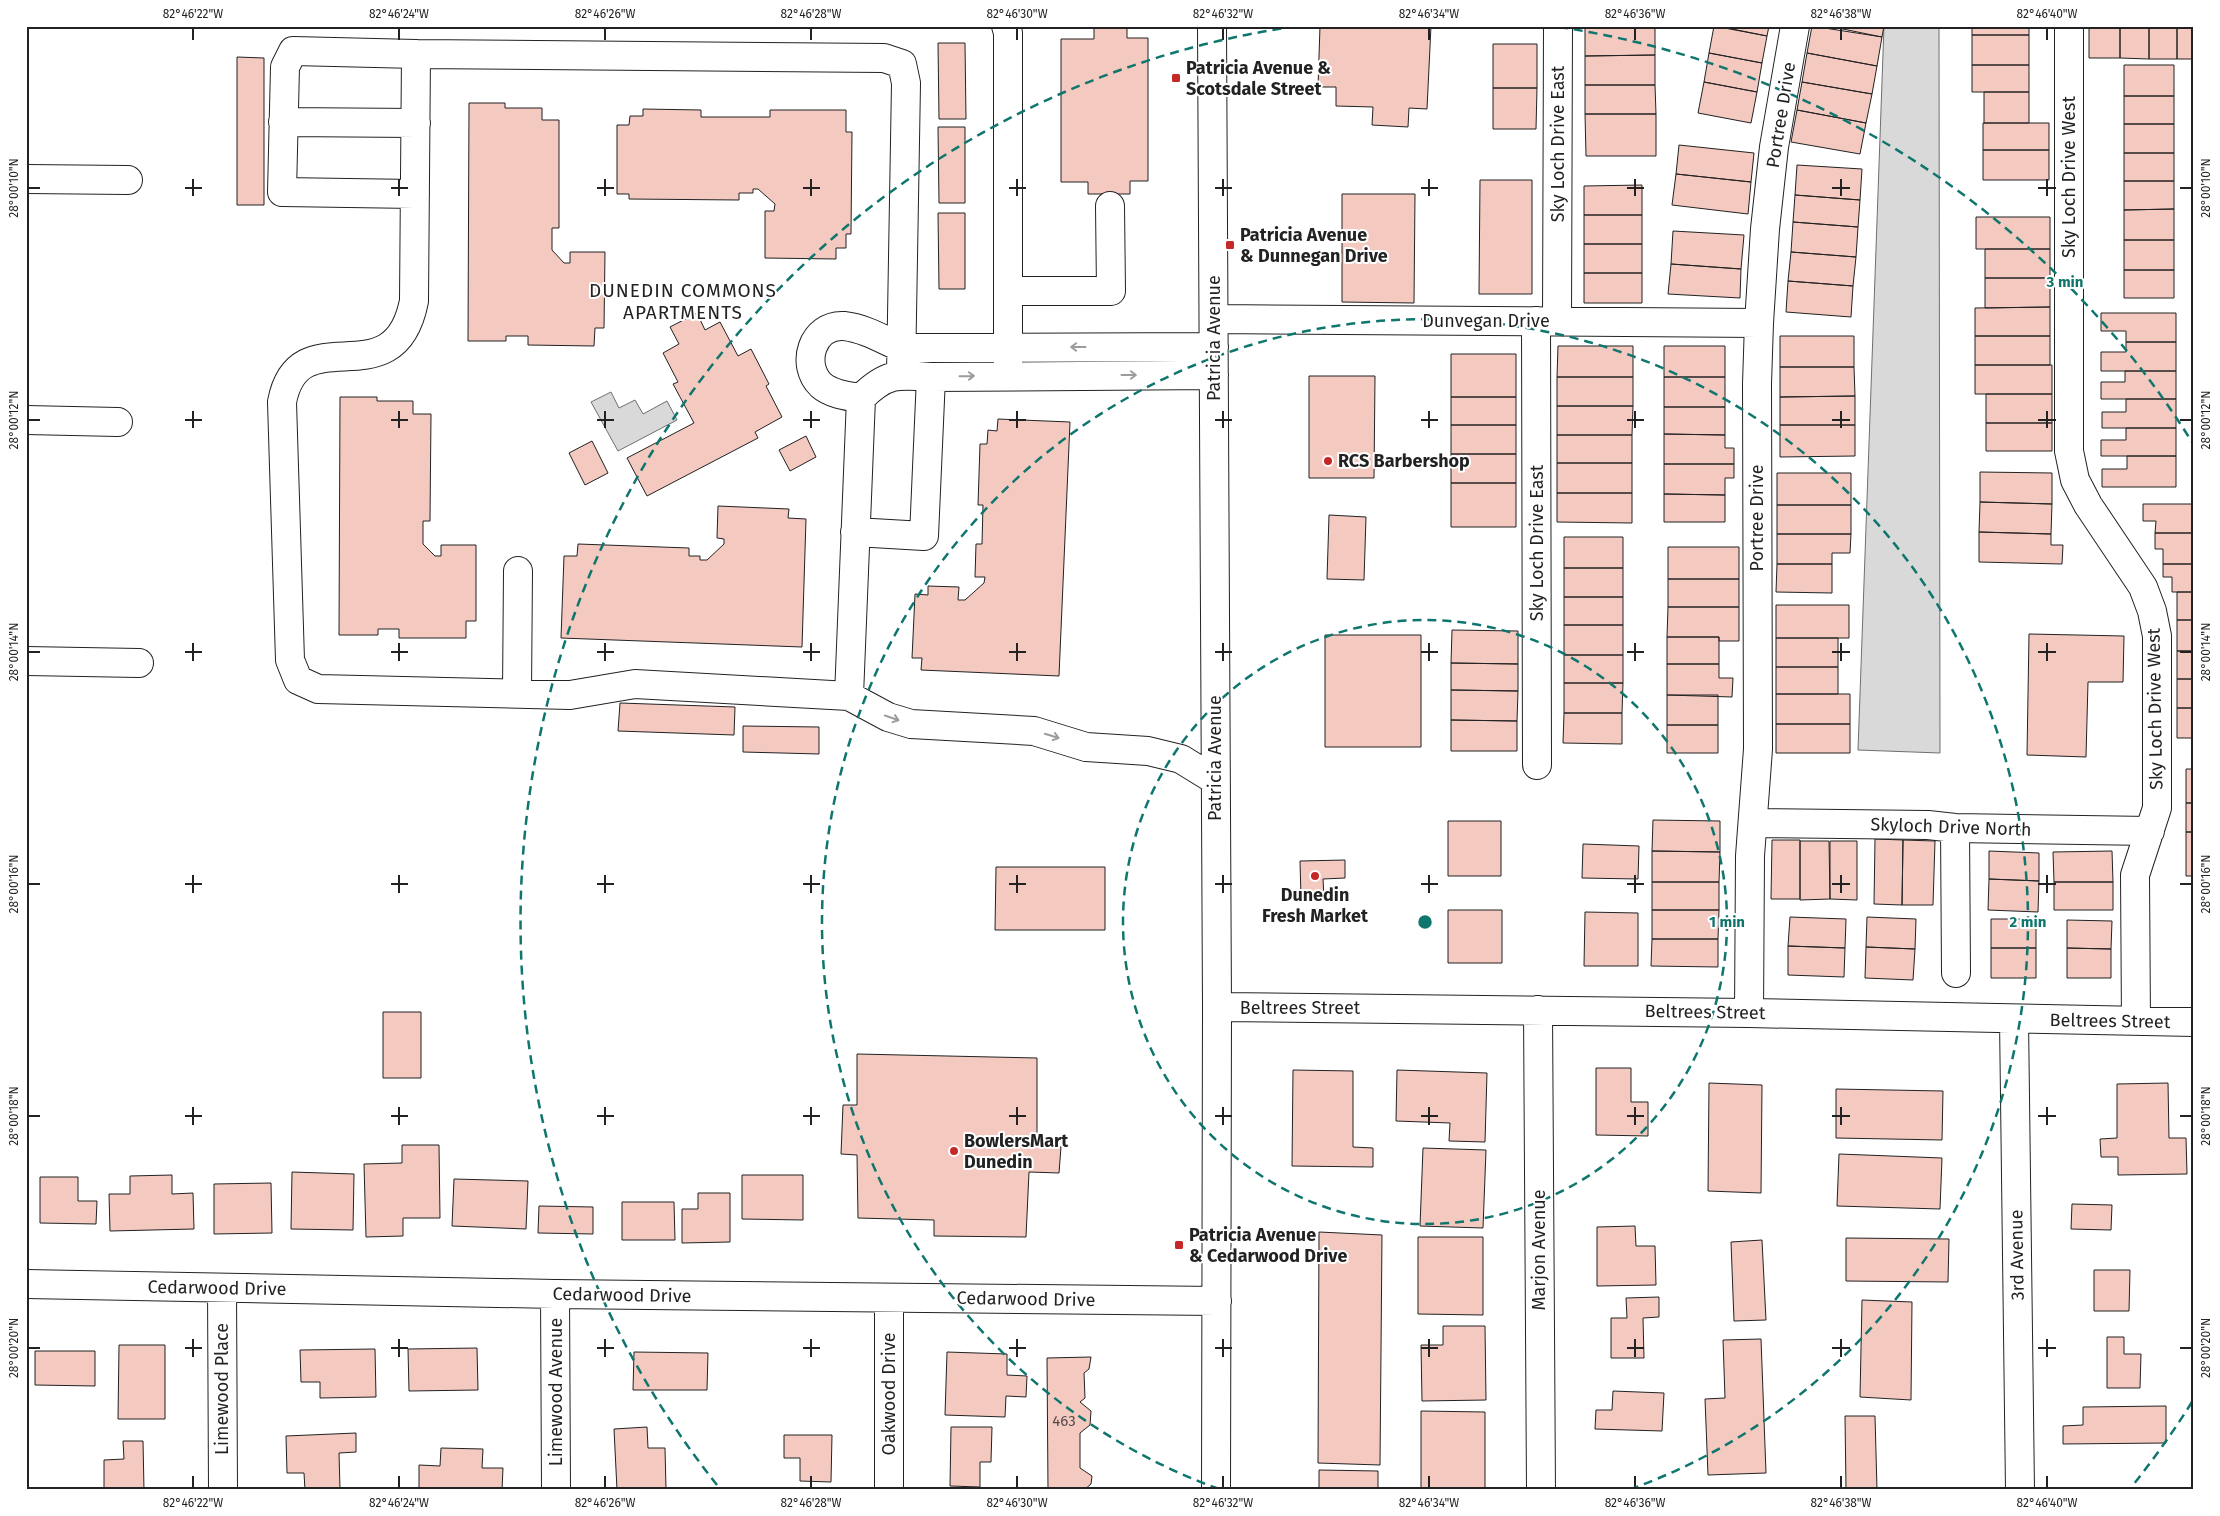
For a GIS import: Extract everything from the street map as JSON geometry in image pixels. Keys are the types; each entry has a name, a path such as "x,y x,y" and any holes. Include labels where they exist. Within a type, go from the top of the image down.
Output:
{"street":[{"name":"Patricia Avenue","path":"1212,26 1217,1007 1216,1490"},
{"name":"Sky Loch Drive East","path":"1537,765 1547,321 1558,26"},
{"name":"Portree Drive","path":"1749,1013 1750,856 1758,749 1757,384 1759,323 1765,229 1774,147 1795,26"},
{"name":"Sky Loch Drive West","path":"2068,26 2069,451 2075,480 2088,505 2143,588 2152,611 2157,636 2157,808 2135,875 2136,1021"},
{"path":"1008,375 1009,29"},
{"path":"415,194 282,192 285,67 293,51 416,54 884,58 902,64 906,83 901,361"},
{"path":"416,54 414,301 410,320 400,336 386,348 371,355 324,357 306,362 294,373 285,386 282,402 290,660 298,680 318,689 517,692 570,695 635,684 849,696 888,717 911,724 1034,731 1086,747 1148,751 1181,759 1215,780"},
{"path":"283,122 416,123"},
{"path":"26,179 128,180"},
{"path":"1008,291 1111,291 1110,206"},
{"name":"Dunvegan Drive","path":"1214,319 1759,323"},
{"path":"860,398 839,394 822,386 812,375 809,362 811,350 817,338 827,330 842,326 859,329 901,361 931,376 1214,375"},
{"path":"849,696 860,398 901,361 1008,347 1214,347"},
{"path":"855,532 924,536 931,376"},
{"path":"26,420 118,422"},
{"path":"517,692 518,571"},
{"path":"26,662 140,663"},
{"name":"Skyloch Drive North","path":"1753,823 1928,825 1955,828 2150,831"},
{"path":"1955,828 1956,973"},
{"name":"Beltrees Street","path":"1217,1007 1749,1013 2194,1022"},
{"name":"Marjon Avenue","path":"1538,1010 1541,1490"},
{"name":"3rd Avenue","path":"2014,1019 2020,1490"},
{"name":"Cedarwood Drive","path":"26,1284 555,1294 1217,1301"},
{"name":"Limewood Place","path":"222,1288 222,1490"},
{"name":"Limewood Avenue","path":"555,1294 556,1490"},
{"name":"Oakwood Drive","path":"889,1298 889,1490"}],"shaded area":[{"path":"1884,26 1939,26 1940,753 1858,750"},
{"path":"611,392 619,408 635,400 643,414 667,401 677,420 618,451 591,402"}],"building":[{"path":"1094,26 1127,26 1127,38 1148,38 1148,181 1130,181 1130,194 1088,194 1088,182 1061,182 1061,39 1094,39"},
{"path":"1320,26 1431,26 1427,109 1409,108 1408,127 1372,125 1373,107 1336,106 1336,87 1318,87"},
{"path":"1585,26 1655,26 1655,27 1585,28"},
{"path":"1714,26 1767,36 1762,63 1709,53"},
{"path":"1717,26 1769,26 1767,36"},
{"path":"1812,26 1882,37 1877,66 1807,53"},
{"path":"1828,26 1884,26 1882,37"},
{"path":"1972,26 2029,26 2029,35 1972,35"},
{"path":"2089,26 2120,26 2120,58 2089,58"},
{"path":"2120,26 2149,26 2149,59 2120,58"},
{"path":"2149,26 2177,26 2177,59 2149,59"},
{"path":"2177,26 2194,26 2194,59 2177,59"},
{"path":"1655,27 1655,55 1585,56 1585,28"},
{"path":"1972,35 2029,35 2029,65 1972,65"},
{"path":"938,43 965,43 966,119 939,119"},
{"path":"1493,44 1537,44 1537,88 1493,88"},
{"path":"1709,53 1762,63 1757,92 1704,82"},
{"path":"1807,53 1877,66 1872,94 1802,82"},
{"path":"1655,55 1655,85 1585,85 1585,56"},
{"path":"237,57 264,58 264,205 237,205"},
{"path":"1972,65 2029,65 2029,92 1972,92"},
{"path":"2124,65 2174,65 2174,96 2124,96"},
{"path":"1704,82 1757,92 1751,123 1698,113"},
{"path":"1802,82 1872,94 1866,123 1797,110"},
{"path":"1585,85 1655,85 1656,114 1585,114"},
{"path":"1493,88 1537,88 1536,129 1493,129"},
{"path":"1984,92 2029,92 2029,123 1984,123"},
{"path":"2124,96 2174,96 2174,124 2124,124"},
{"path":"469,103 505,103 505,108 542,108 542,120 559,120 559,228 552,228 552,250 564,263 570,263 570,252 605,252 604,328 595,328 594,346 528,345 528,336 506,336 506,341 468,341"},
{"path":"643,109 701,110 701,117 770,117 770,110 846,110 846,132 852,132 851,234 846,234 846,248 836,248 836,259 765,258 765,211 774,211 775,204 758,189 753,189 753,193 739,193 739,200 629,199 629,194 617,194 617,125 629,125 630,116 643,116"},
{"path":"1797,110 1866,123 1860,154 1791,142"},
{"path":"1585,114 1656,114 1656,156 1586,156"},
{"path":"1983,123 2049,123 2049,150 1983,150"},
{"path":"2124,124 2174,124 2174,153 2124,153"},
{"path":"938,127 965,127 965,203 939,203"},
{"path":"1679,145 1754,153 1751,182 1676,174"},
{"path":"1983,150 2049,150 2049,180 1983,180"},
{"path":"2124,153 2174,153 2174,181 2124,181"},
{"path":"1797,165 1862,169 1860,200 1795,195"},
{"path":"1676,174 1751,182 1748,214 1672,205"},
{"path":"1480,180 1532,180 1532,294 1479,294"},
{"path":"2124,181 2174,181 2174,209 2124,210"},
{"path":"1642,185 1642,215 1584,215 1584,186"},
{"path":"1342,194 1415,194 1414,303 1342,302"},
{"path":"1795,195 1860,200 1858,227 1793,222"},
{"path":"2174,209 2174,240 2124,240 2124,210"},
{"path":"938,213 965,213 965,289 939,289"},
{"path":"1584,215 1642,215 1642,244 1584,244"},
{"path":"1976,217 2050,217 2050,249 1976,249"},
{"path":"1793,222 1858,227 1856,257 1791,252"},
{"path":"1673,231 1744,235 1741,269 1671,264"},
{"path":"2124,240 2174,240 2174,270 2124,270"},
{"path":"1584,244 1642,244 1642,273 1584,273"},
{"path":"1985,249 2050,249 2050,278 1985,278"},
{"path":"1791,252 1856,257 1853,286 1788,281"},
{"path":"1671,264 1741,269 1740,298 1668,294"},
{"path":"2124,270 2174,270 2174,298 2124,298"},
{"path":"1584,273 1642,273 1642,303 1584,303"},
{"path":"1985,278 2050,278 2050,307 1985,308"},
{"path":"1788,281 1853,286 1851,317 1786,312"},
{"path":"2050,307 2050,336 1975,336 1975,308"},
{"path":"697,313 705,330 720,322 738,356 751,349 769,384 766,386 782,417 755,432 758,438 647,496 627,458 694,423 673,384 678,382 663,353 679,344 670,327"},
{"path":"2101,313 2176,313 2176,342 2126,342 2126,331 2101,331"},
{"path":"1780,336 1854,336 1854,367 1780,367"},
{"path":"1975,336 2050,336 2050,365 1975,365"},
{"path":"2126,342 2176,342 2176,371 2101,371 2101,352 2126,352"},
{"path":"1558,346 1633,346 1633,377 1557,377"},
{"path":"1664,346 1725,346 1725,377 1664,377"},
{"path":"1451,354 1516,354 1516,397 1451,397"},
{"path":"1975,365 2052,365 2052,394 1975,394"},
{"path":"1780,367 1854,367 1855,396 1780,397"},
{"path":"2125,371 2176,371 2176,399 2101,399 2101,382 2125,382"},
{"path":"1309,376 1375,376 1374,478 1309,478"},
{"path":"1557,377 1633,377 1633,406 1557,406"},
{"path":"1664,377 1725,377 1725,407 1664,407"},
{"path":"1986,394 2052,394 2052,423 1986,423"},
{"path":"1855,396 1855,425 1780,425 1780,397"},
{"path":"340,397 377,397 377,401 413,401 413,414 431,414 430,521 423,521 423,544 435,556 441,556 441,545 476,545 476,621 466,621 466,638 399,638 399,629 378,629 378,635 339,635"},
{"path":"1451,397 1516,397 1516,425 1451,425"},
{"path":"2126,399 2176,399 2176,428 2102,428 2102,412 2126,412"},
{"path":"1557,406 1633,406 1632,435 1557,435"},
{"path":"1664,407 1725,407 1725,435 1664,434"},
{"path":"998,419 1070,422 1059,676 921,670 922,658 912,658 915,594 928,595 928,586 959,587 958,600 965,600 984,583 985,577 975,577 976,544 982,544 983,505 978,505 980,444 987,444 988,430 997,431"},
{"path":"1986,423 2052,423 2052,451 1986,451"},
{"path":"1451,425 1516,425 1516,454 1451,454"},
{"path":"1780,425 1855,425 1855,456 1780,457"},
{"path":"2126,428 2176,428 2176,456 2101,456 2101,440 2126,440"},
{"path":"1664,434 1725,435 1725,448 1734,448 1734,464 1664,464"},
{"path":"1557,435 1632,435 1632,463 1557,463"},
{"path":"806,436 816,457 790,471 779,450"},
{"path":"592,441 608,473 585,485 569,453"},
{"path":"1451,454 1516,454 1516,483 1451,483"},
{"path":"2127,456 2176,456 2176,487 2102,487 2102,469 2127,469"},
{"path":"1557,463 1632,463 1632,493 1557,493"},
{"path":"1664,464 1734,464 1734,478 1725,478 1725,495 1664,494"},
{"path":"1980,472 2052,473 2052,504 1980,502"},
{"path":"1777,473 1851,473 1851,505 1777,505"},
{"path":"1451,483 1516,483 1516,527 1451,527"},
{"path":"1557,493 1632,493 1632,523 1557,522"},
{"path":"1664,494 1725,495 1725,522 1664,522"},
{"path":"1980,502 2052,504 2051,534 1979,532"},
{"path":"2143,504 2194,504 2194,533 2155,533 2156,521 2143,521"},
{"path":"1777,505 1851,505 1851,534 1777,534"},
{"path":"718,506 789,509 788,518 806,519 802,647 561,638 564,556 577,556 578,544 689,548 689,556 700,556 700,560 707,560 724,544 724,539 717,538"},
{"path":"1329,515 1366,517 1364,580 1327,579"},
{"path":"1979,532 2051,534 2051,545 2063,545 2062,564 1979,562"},
{"path":"2155,533 2194,533 2194,564 2163,564 2163,549 2155,549"},
{"path":"1777,534 1851,534 1850,553 1832,553 1832,564 1777,564"},
{"path":"1564,537 1623,537 1623,568 1564,568"},
{"path":"1668,547 1739,547 1739,579 1668,579"},
{"path":"1777,564 1832,564 1832,593 1776,592"},
{"path":"2163,564 2194,564 2194,592 2172,592 2172,577 2163,577"},
{"path":"1564,568 1623,568 1623,597 1564,597"},
{"path":"1668,579 1739,579 1739,607 1668,607"},
{"path":"2177,592 2194,592 2194,620 2177,620"},
{"path":"1564,597 1623,597 1623,625 1564,625"},
{"path":"1776,605 1849,605 1849,638 1776,638"},
{"path":"1668,607 1739,607 1739,641 1719,641 1719,637 1667,637"},
{"path":"2177,620 2194,620 2194,651 2177,651"},
{"path":"1564,625 1623,625 1623,655 1564,655"},
{"path":"1452,630 1518,631 1518,664 1451,663"},
{"path":"2029,634 2124,636 2123,682 2088,682 2086,757 2027,755"},
{"path":"1325,635 1421,635 1421,747 1325,747"},
{"path":"1667,637 1719,637 1719,664 1667,664"},
{"path":"1776,638 1838,638 1838,667 1776,667"},
{"path":"2177,651 2194,651 2194,679 2177,679"},
{"path":"1564,655 1623,655 1623,683 1564,683"},
{"path":"1451,663 1518,664 1518,691 1451,690"},
{"path":"1667,664 1719,664 1719,678 1733,678 1732,697 1667,695"},
{"path":"1776,667 1838,667 1838,694 1776,694"},
{"path":"2177,679 2194,679 2194,708 2177,708"},
{"path":"1564,683 1623,683 1622,713 1564,713"},
{"path":"1451,690 1518,691 1517,721 1451,720"},
{"path":"1776,694 1850,694 1850,724 1776,724"},
{"path":"1667,695 1718,695 1718,725 1667,725"},
{"path":"620,703 735,707 734,735 618,731"},
{"path":"2177,708 2194,708 2194,738 2177,738"},
{"path":"1564,713 1622,713 1622,744 1563,743"},
{"path":"1451,720 1517,721 1517,751 1451,751"},
{"path":"1776,724 1850,724 1850,753 1776,753"},
{"path":"1667,725 1718,725 1718,753 1667,753"},
{"path":"743,726 819,727 819,754 743,752"},
{"path":"2186,769 2194,769 2194,803 2186,803"},
{"path":"2186,803 2194,803 2194,832 2186,832"},
{"path":"1653,820 1720,821 1720,852 1652,851"},
{"path":"1448,821 1501,821 1501,876 1448,876"},
{"path":"2186,832 2194,832 2194,876 2186,876"},
{"path":"1875,839 1903,840 1902,905 1874,904"},
{"path":"1772,840 1800,840 1800,899 1771,899"},
{"path":"1903,840 1935,841 1933,905 1902,905"},
{"path":"1800,841 1829,841 1830,899 1800,900"},
{"path":"1830,841 1857,841 1857,900 1830,899"},
{"path":"1583,844 1639,846 1638,879 1582,878"},
{"path":"1652,851 1720,852 1719,882 1652,882"},
{"path":"1989,851 2039,853 2039,881 1989,879"},
{"path":"2112,851 2113,882 2054,882 2053,852"},
{"path":"1345,860 1345,878 1323,879 1324,897 1301,898 1300,861"},
{"path":"996,867 1105,867 1105,930 995,930"},
{"path":"1989,879 2039,881 2038,912 1988,910"},
{"path":"1652,882 1719,882 1719,910 1652,910"},
{"path":"2054,882 2113,882 2113,910 2054,910"},
{"path":"1448,910 1502,910 1502,963 1448,963"},
{"path":"1652,910 1719,910 1718,939 1652,939"},
{"path":"1585,912 1638,913 1638,966 1584,966"},
{"path":"1790,917 1846,919 1845,948 1788,946"},
{"path":"1867,917 1916,919 1915,949 1866,947"},
{"path":"1991,919 2036,919 2036,948 1991,948"},
{"path":"2067,920 2112,921 2111,949 2067,948"},
{"path":"1652,939 1718,939 1718,967 1651,966"},
{"path":"1788,946 1845,948 1844,977 1788,975"},
{"path":"1866,947 1915,949 1913,980 1865,978"},
{"path":"1991,948 2036,948 2036,978 1991,978"},
{"path":"2067,948 2111,949 2111,978 2067,978"},
{"path":"383,1012 421,1012 421,1078 383,1078"},
{"path":"857,1054 1037,1058 1037,1145 1061,1147 1059,1173 1029,1172 1026,1237 934,1236 934,1220 858,1218 857,1155 841,1154 843,1105 857,1105"},
{"path":"1596,1068 1631,1068 1631,1102 1648,1102 1648,1136 1596,1135"},
{"path":"1293,1070 1353,1071 1353,1147 1373,1148 1373,1167 1292,1166"},
{"path":"1397,1070 1487,1073 1485,1142 1449,1141 1450,1123 1396,1121"},
{"path":"1709,1083 1762,1085 1761,1193 1708,1191"},
{"path":"2168,1083 2169,1138 2186,1138 2187,1174 2118,1175 2118,1157 2101,1157 2100,1139 2117,1138 2117,1084"},
{"path":"1836,1089 1943,1091 1942,1140 1836,1138"},
{"path":"402,1145 439,1145 440,1218 403,1218 403,1236 366,1237 364,1164 402,1163"},
{"path":"1423,1148 1486,1150 1483,1228 1420,1226"},
{"path":"1839,1154 1942,1158 1940,1209 1837,1206"},
{"path":"292,1172 354,1174 353,1230 291,1229"},
{"path":"172,1175 172,1194 193,1193 194,1229 110,1231 109,1194 130,1194 130,1176"},
{"path":"742,1175 803,1175 803,1220 742,1219"},
{"path":"40,1177 78,1177 78,1201 97,1201 96,1224 40,1223"},
{"path":"454,1179 528,1181 526,1229 452,1226"},
{"path":"271,1183 272,1233 214,1234 214,1184"},
{"path":"698,1193 730,1193 730,1242 682,1243 682,1209 698,1209"},
{"path":"622,1202 674,1202 675,1240 622,1240"},
{"path":"2072,1204 2112,1205 2111,1230 2071,1229"},
{"path":"539,1206 593,1207 593,1234 538,1233"},
{"path":"1635,1226 1636,1246 1655,1246 1656,1285 1597,1286 1597,1227"},
{"path":"1319,1232 1382,1235 1380,1465 1318,1463"},
{"path":"1418,1237 1483,1237 1483,1315 1418,1314"},
{"path":"1846,1238 1949,1239 1948,1282 1846,1281"},
{"path":"1762,1240 1766,1320 1734,1321 1731,1242"},
{"path":"2094,1270 2130,1270 2129,1311 2094,1311"},
{"path":"1659,1297 1659,1317 1643,1318 1644,1358 1611,1358 1611,1318 1627,1318 1626,1298"},
{"path":"1862,1300 1912,1302 1911,1400 1860,1397"},
{"path":"1443,1326 1485,1326 1486,1400 1422,1401 1421,1345 1443,1345"},
{"path":"2107,1337 2124,1337 2124,1354 2141,1354 2140,1388 2107,1388"},
{"path":"1761,1339 1766,1473 1708,1475 1705,1399 1725,1398 1723,1340"},
{"path":"119,1345 165,1345 165,1419 118,1419"},
{"path":"477,1348 478,1390 409,1391 408,1349"},
{"path":"375,1349 376,1397 320,1398 320,1382 301,1382 300,1350"},
{"path":"35,1351 95,1351 95,1386 35,1385"},
{"path":"634,1352 708,1353 707,1390 633,1390"},
{"path":"947,1352 1007,1354 1007,1375 1027,1376 1026,1397 1006,1396 1005,1417 945,1415"},
{"path":"1091,1357 1089,1369 1084,1373 1085,1398 1080,1402 1091,1411 1090,1425 1080,1433 1080,1468 1092,1476 1091,1484 1084,1490 1048,1490 1047,1358"},
{"path":"1613,1391 1664,1393 1662,1431 1595,1429 1596,1410 1612,1410"},
{"path":"2166,1406 2166,1443 2063,1444 2063,1426 2083,1425 2083,1407"},
{"path":"1421,1411 1485,1412 1485,1489 1421,1488"},
{"path":"1845,1416 1875,1416 1877,1490 1846,1490"},
{"path":"647,1427 648,1448 665,1448 666,1489 617,1490 614,1429"},
{"path":"951,1427 992,1427 991,1462 980,1462 980,1487 950,1486"},
{"path":"356,1433 356,1452 339,1453 340,1489 305,1490 304,1473 287,1473 286,1436"},
{"path":"784,1435 832,1435 831,1482 800,1481 800,1458 784,1458"},
{"path":"123,1441 143,1441 144,1490 104,1490 104,1460 124,1459"},
{"path":"441,1448 483,1449 482,1468 503,1468 502,1490 419,1490 419,1465 440,1466"},
{"path":"1319,1470 1378,1471 1378,1490 1319,1490"},
{"path":"2159,1488 2159,1490 2082,1490"}],"place":[{"name":"Patricia Avenue & Scotsdale Street","path":"1176,78"},
{"name":"Patricia Avenue & Dunnegan Drive","path":"1230,245"},
{"name":"RCS Barbershop","path":"1328,461"},
{"name":"Dunedin Fresh Market","path":"1315,876"},
{"name":"BowlersMart Dunedin","path":"954,1151"},
{"name":"Patricia Avenue & Cedarwood Drive","path":"1179,1245"}],"district":[{"name":"DUNEDIN COMMONS APARTMENTS","path":"683,301"}]}
